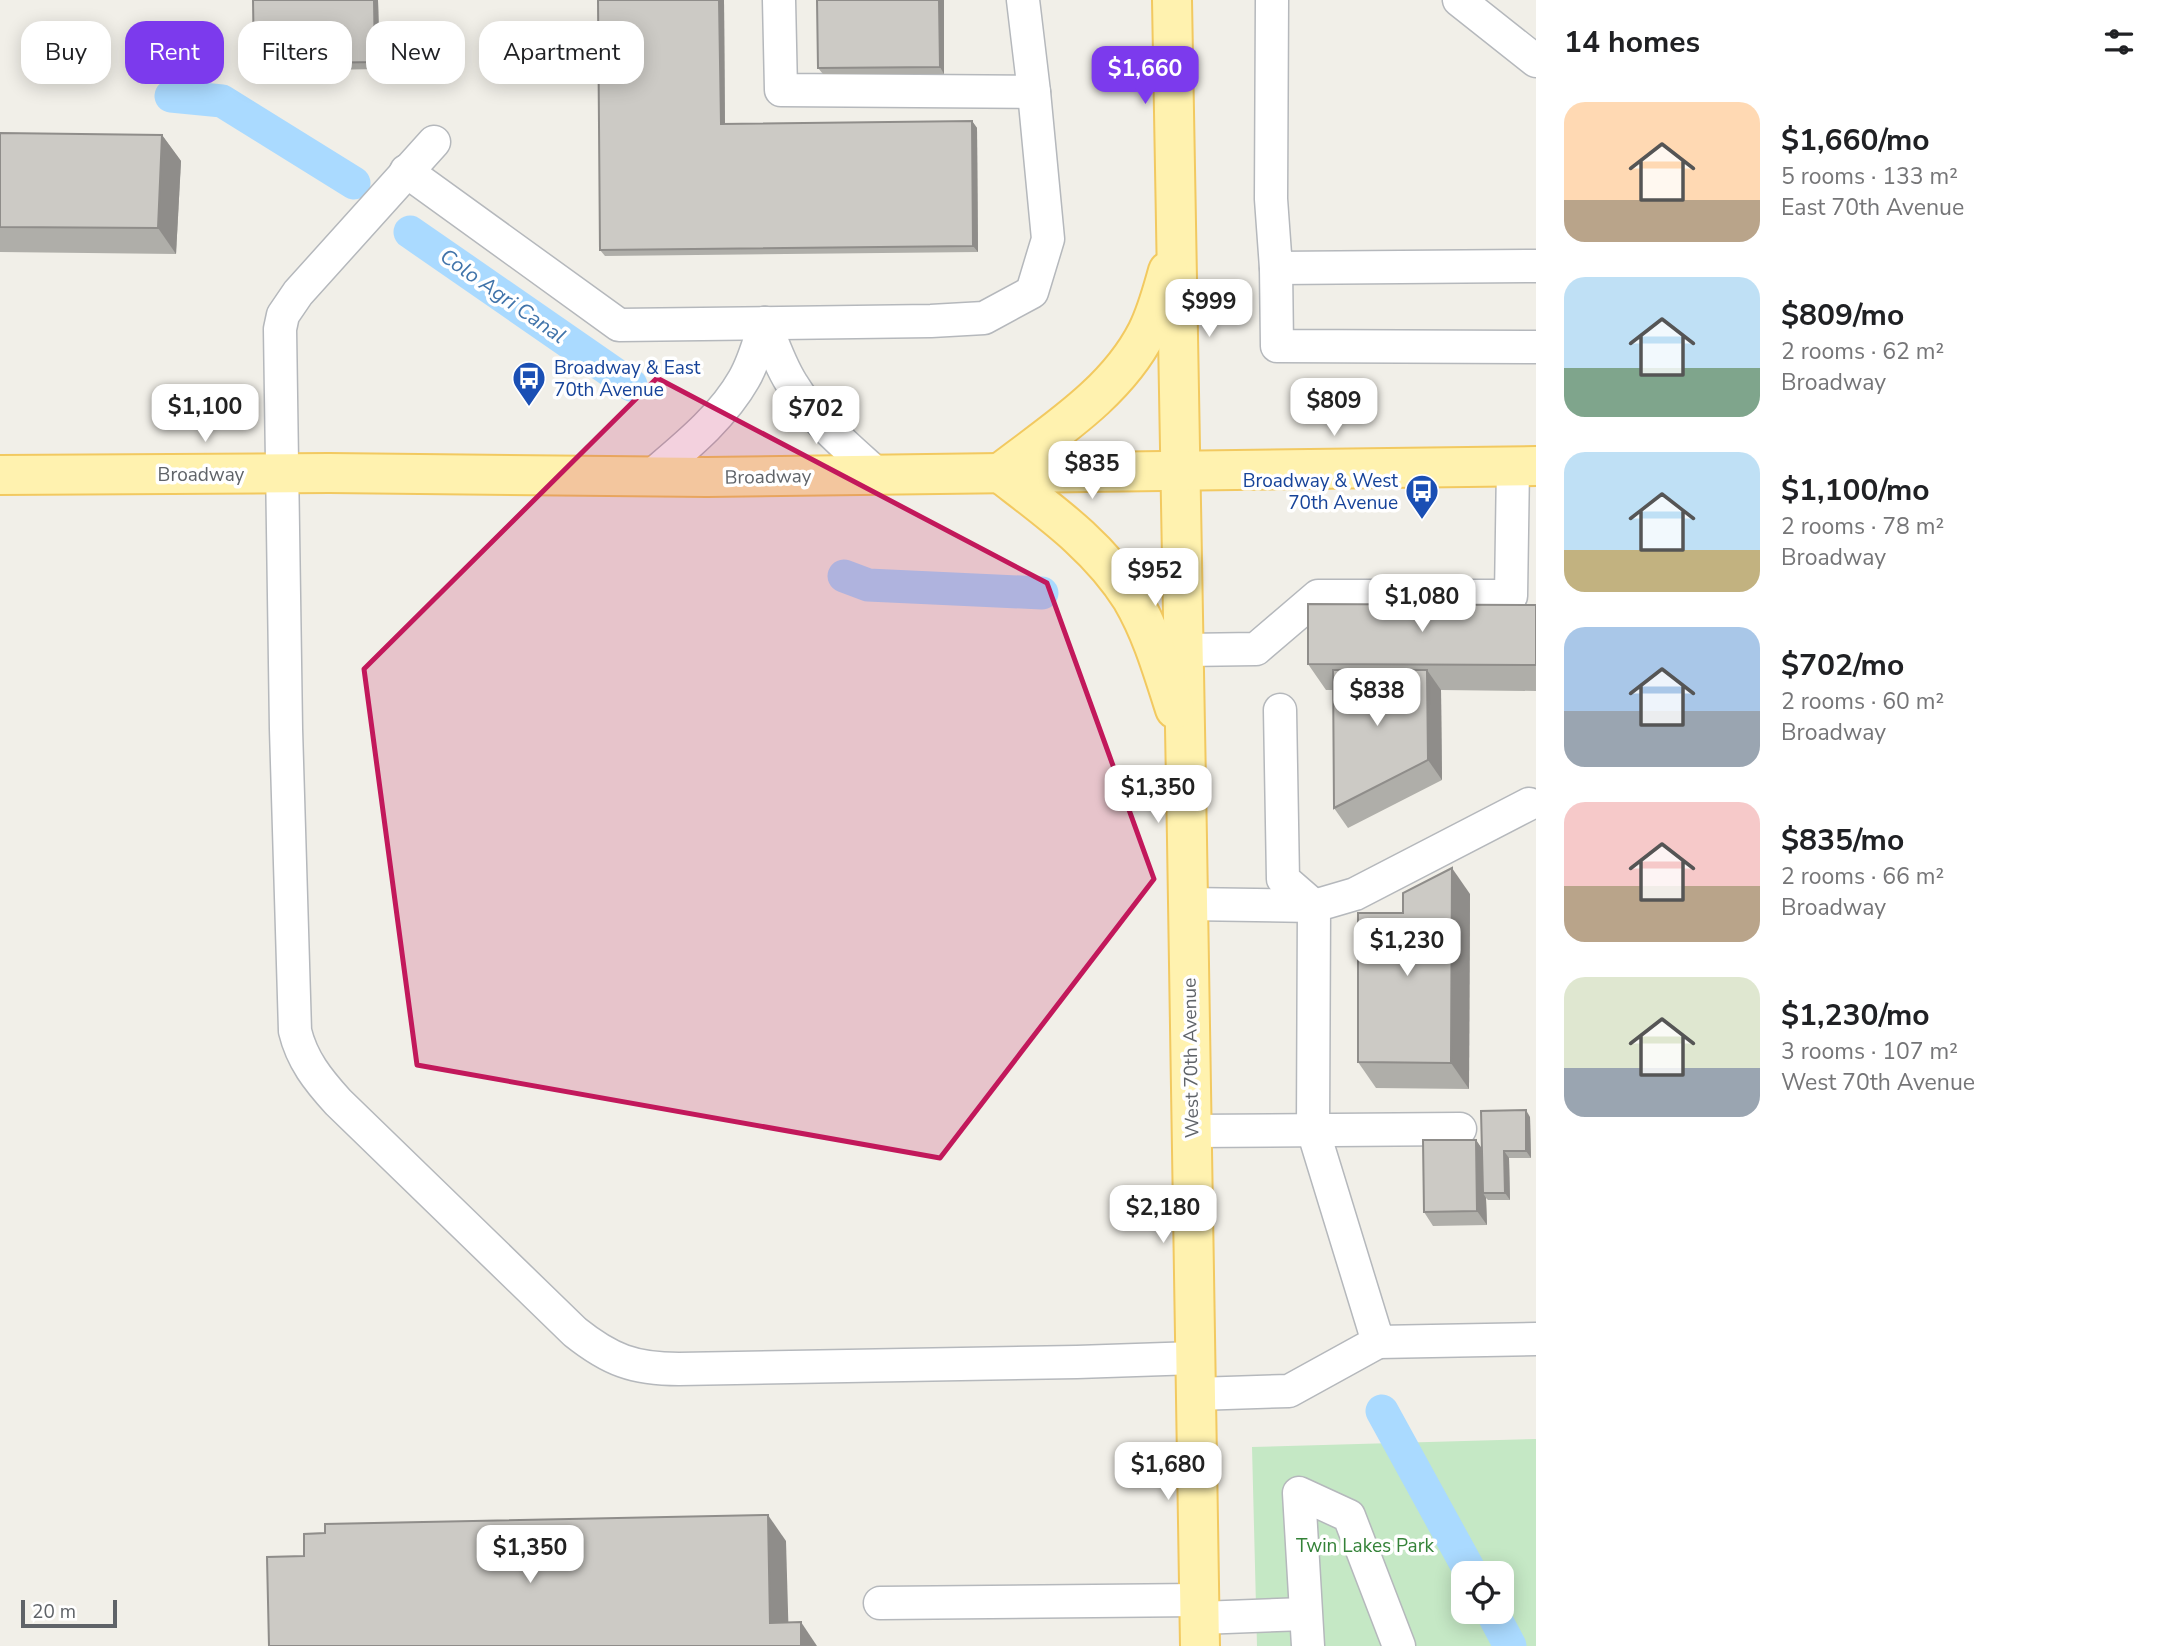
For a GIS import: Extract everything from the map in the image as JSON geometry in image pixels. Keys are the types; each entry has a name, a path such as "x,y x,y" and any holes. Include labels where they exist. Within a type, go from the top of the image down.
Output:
{"main road":[{"path":"1172,0 1177,210 1170,262 1157,311 1130,359 1096,397 1000,473 1071,528 1107,565 1133,601 1155,648 1186,745"},
{"name":"West 70th Avenue","path":"1177,210 1200,1621"},
{"name":"Broadway","path":"0,475 281,473 650,477 1525,466"}],"lane":[{"path":"779,0 781,90 1034,92"},
{"path":"407,172 619,325 984,318 1032,292 1048,239 1023,0"},
{"path":"1272,0 1271,198 1276,268 1277,346 1536,347"},
{"path":"1460,0 1536,61"},
{"path":"433,142 298,293 283,315 279,349 295,1031 311,1070 338,1102 575,1332 600,1350 631,1364 655,1369 1077,1363 1195,1376 1289,1391 1378,1342 1536,1339"},
{"path":"1276,268 1536,266"},
{"path":"765,323 781,363 801,397 840,441 877,475"},
{"path":"650,477 684,448 728,403 753,361 765,323"},
{"path":"1185,650 1256,649 1318,596 1524,597 1525,466"},
{"path":"1280,710 1283,879 1314,906 1313,1130 1378,1342"},
{"path":"1188,904 1314,906 1355,894 1529,804"},
{"path":"1191,1131 1460,1129"},
{"path":"1308,1646 1299,1493 1349,1516 1399,1646"},
{"path":"880,1603 1200,1621 1305,1614"}],"highlighted area":[{"path":"657,378 1047,583 1154,879 940,1158 417,1065 364,669"}],"green space":[{"name":"Twin Lakes Park","path":"1536,1439 1536,1646 1257,1646 1252,1447"}],"building":[{"path":"253,0 374,0 374,21 366,21 366,62 352,62 352,21 253,21"},
{"path":"598,0 719,0 721,124 972,121 973,246 600,250 599,84 644,84 644,21 598,21"},
{"path":"817,0 939,0 940,67 818,68"},
{"path":"0,133 162,135 158,228 0,227"},
{"path":"1308,604 1536,605 1536,665 1308,664"},
{"path":"1333,670 1427,670 1428,760 1334,808"},
{"path":"1452,868 1451,1063 1358,1062 1358,913 1403,913 1403,893"},
{"path":"1526,1110 1526,1151 1504,1151 1505,1193 1483,1193 1481,1111"},
{"path":"1423,1140 1476,1140 1477,1211 1424,1212"},
{"path":"768,1515 770,1623 801,1622 801,1646 269,1646 267,1557 304,1556 304,1534 325,1533 325,1524"}],"waterway":[{"name":"Colo Agri Canal","path":"171,96 222,101 354,183"},
{"name":"Colo Agri Canal","path":"410,232 631,385"},
{"name":"Colo Agri Canal","path":"844,576 868,585 1042,593"},
{"name":"Colo Agri Canal","path":"1382,1411 1464,1561"},
{"name":"Colo Agri Canal","path":"1498,1624 1510,1646"}],"place":[{"name":"Broadway & East 70th Avenue","path":"529,408"},
{"name":"Broadway & West 70th Avenue","path":"1422,521"}]}
